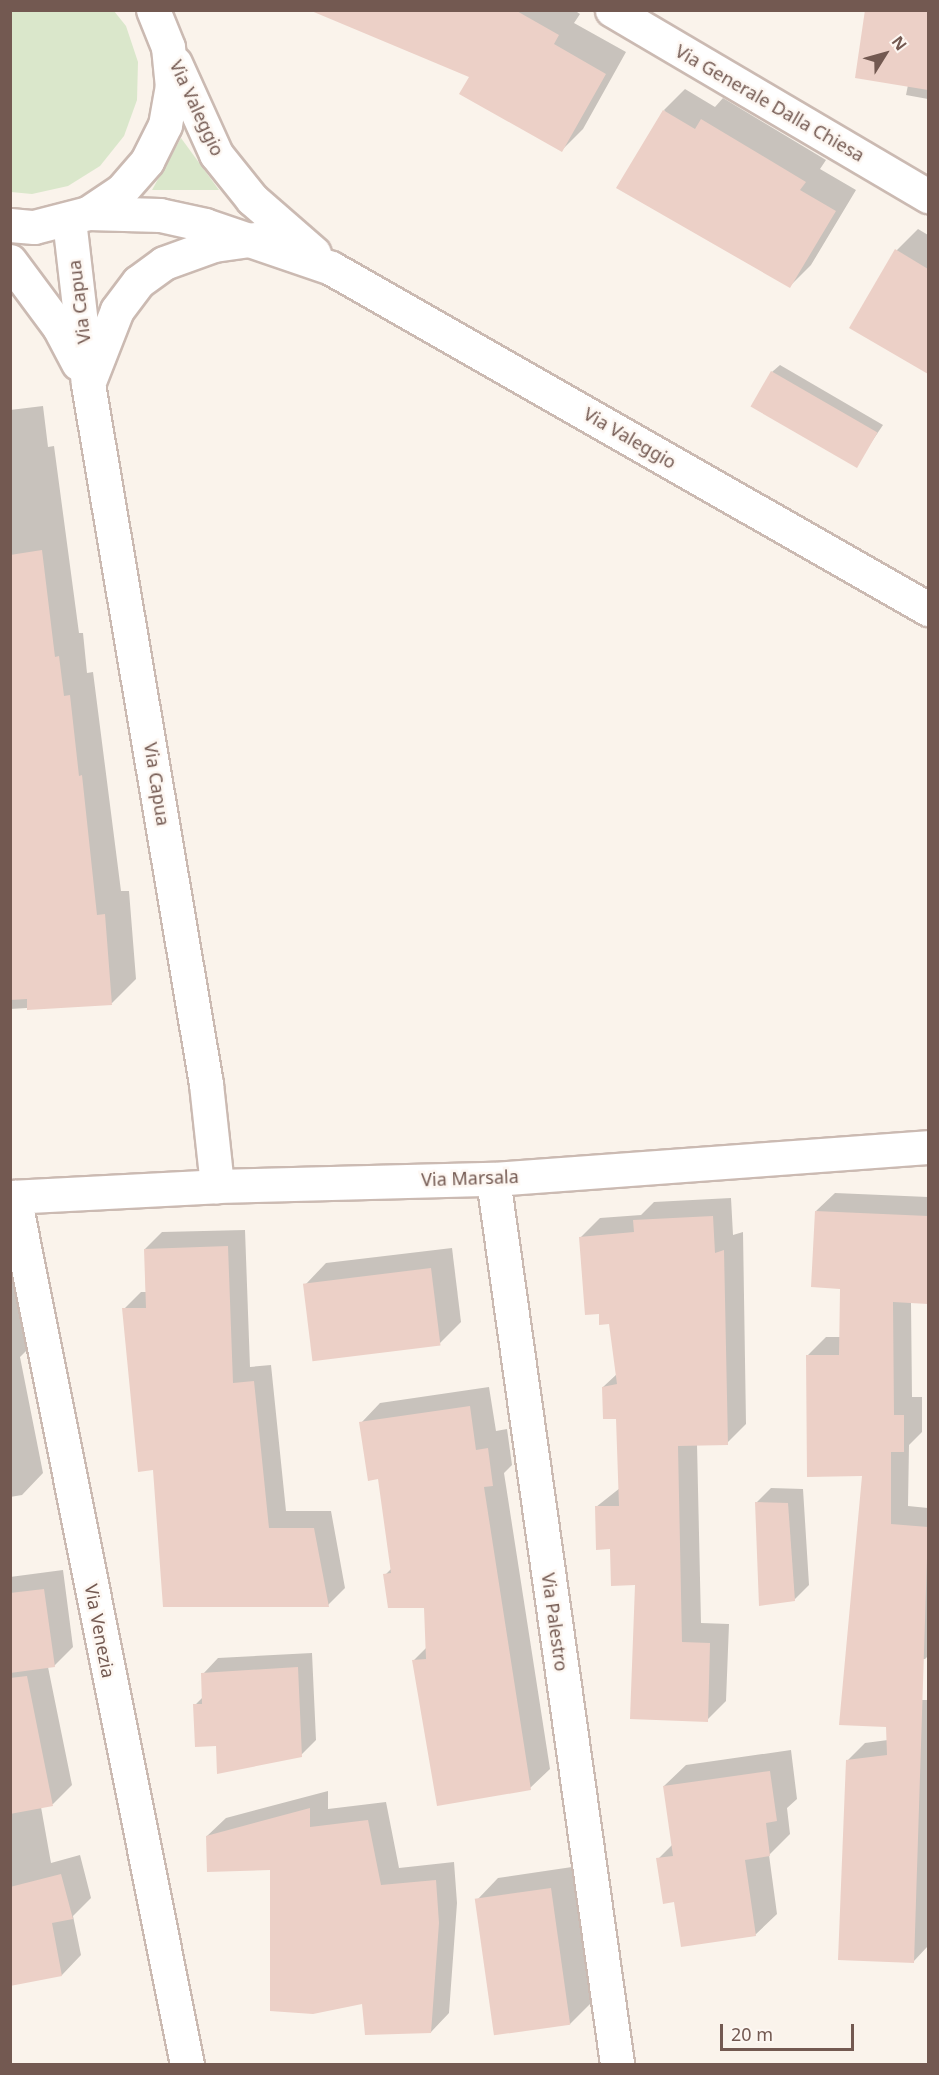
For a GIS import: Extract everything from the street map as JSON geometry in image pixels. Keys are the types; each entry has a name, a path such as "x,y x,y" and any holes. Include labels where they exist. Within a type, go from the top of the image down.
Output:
{"street":[{"path":"10,225 34,227 78,216 121,191 147,161 165,125 172,87 168,47 153,10"},
{"name":"Via Generale Dalla Chiesa","path":"612,10 928,196"},
{"name":"Via Valeggio","path":"168,47 216,154 252,199 331,268"},
{"name":"Via Valeggio","path":"78,216 160,215 255,239 331,268 928,609"},
{"name":"Via Capua","path":"78,216 88,384 206,1084 217,1186"},
{"name":"Via Capua","path":"88,384 117,310 138,282 164,262 214,245 255,239"},
{"name":"Via Capua","path":"10,261 59,327 88,384"},
{"name":"Via Marsala","path":"12,1197 217,1186 493,1179 928,1147"},
{"name":"Via Palestro","path":"493,1179 617,2064"},
{"name":"Via Venezia","path":"12,1197 187,2064"}],"green space":[{"path":"11,10 114,11 126,26 138,62 137,100 124,136 100,166 68,186 32,194 11,192"},
{"path":"181,138 219,190 152,190"}],"building":[{"path":"309,10 515,10 559,35 554,44 606,74 562,152 459,94 469,77"},
{"path":"865,10 928,10 928,90 855,78"},
{"path":"663,110 695,129 701,119 806,182 800,190 836,211 790,288 616,188"},
{"path":"895,249 928,269 928,374 849,328"},
{"path":"771,371 878,432 857,468 750,407"},
{"path":"42,550 55,657 59,656 64,696 70,695 79,776 82,775 97,915 105,914 112,1005 27,1010 27,999 10,1000 10,555"},
{"path":"815,1211 928,1216 928,1304 893,1302 894,1415 904,1415 904,1452 891,1452 891,1524 928,1527 914,1963 838,1960 846,1760 887,1755 886,1727 839,1725 862,1476 807,1477 806,1355 839,1355 840,1289 811,1287"},
{"path":"713,1216 715,1253 724,1250 728,1445 678,1446 682,1642 710,1643 708,1722 630,1719 635,1585 611,1586 610,1549 596,1550 595,1506 619,1506 616,1419 603,1419 602,1387 617,1384 609,1324 599,1325 599,1314 585,1315 579,1237 634,1232 633,1220"},
{"path":"228,1246 233,1383 254,1381 269,1528 314,1528 329,1607 163,1607 153,1470 138,1472 122,1308 146,1308 144,1249"},
{"path":"431,1268 441,1345 312,1361 303,1284"},
{"path":"470,1406 476,1450 488,1448 493,1486 484,1487 531,1790 437,1806 412,1660 426,1659 424,1608 388,1608 383,1574 391,1573 378,1479 368,1481 359,1422"},
{"path":"755,1502 788,1503 795,1601 759,1606"},
{"path":"44,1589 55,1667 10,1673 10,1593"},
{"path":"298,1667 302,1757 217,1774 216,1746 195,1747 193,1704 202,1704 201,1673"},
{"path":"27,1676 53,1806 10,1814 10,1678"},
{"path":"770,1771 777,1821 766,1823 770,1856 745,1860 756,1936 681,1947 674,1902 663,1904 656,1858 673,1856 663,1786"},
{"path":"310,1808 310,1827 368,1820 381,1885 436,1880 439,1923 431,2033 365,2035 362,2004 313,2014 270,2011 270,1870 207,1872 206,1836"},
{"path":"61,1874 73,1919 52,1923 62,1976 10,1986 10,1887"},
{"path":"551,1888 570,2025 494,2035 475,1899"}]}
